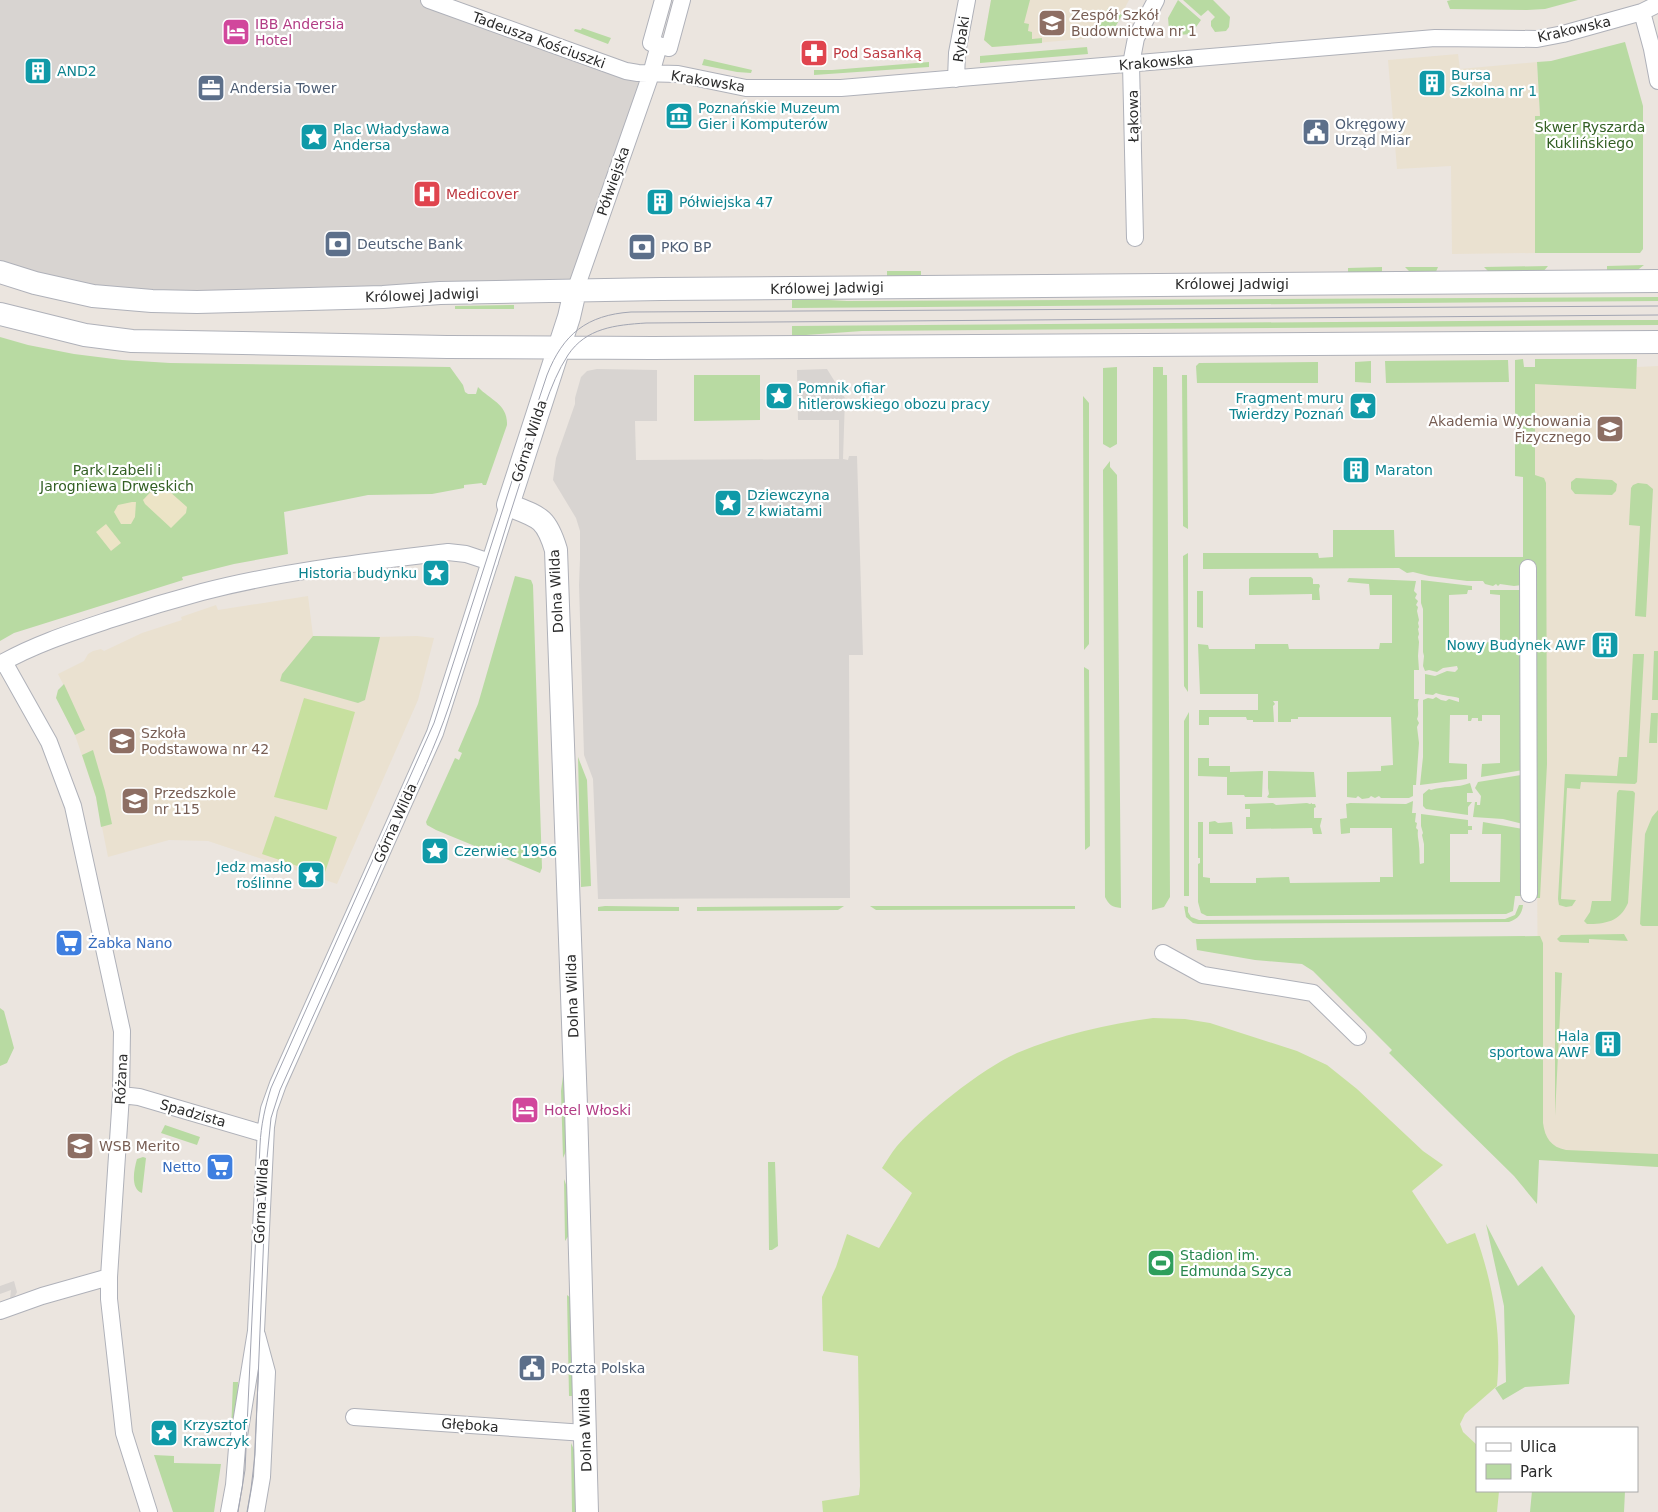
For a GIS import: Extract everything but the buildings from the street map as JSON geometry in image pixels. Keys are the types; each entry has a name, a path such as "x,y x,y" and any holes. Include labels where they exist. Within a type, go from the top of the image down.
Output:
{"street":[{"name":"Tadeusza Kościuszki","path":"429,0 626,71 651,74"},
{"name":"Półwiejska","path":"569,317 575,291 651,74 659,45 652,43 662,0"},
{"path":"659,45 670,48 682,0"},
{"name":"Rybaki","path":"956,79 957,53 967,0"},
{"name":"Łąkowa","path":"1135,238 1131,64 1136,38 1156,0"},
{"name":"Krakowska","path":"651,74 678,74 746,88 811,89 956,79 1435,38 1537,39 1563,34 1642,12 1658,4"},
{"path":"1642,12 1658,81"},
{"name":"Królowej Jadwigi","path":"0,272 35,283 88,295 152,301 198,302 402,296 440,293 575,291 1658,281"},
{"path":"0,314 85,335 132,341 447,347 1056,346 1658,342"},
{"name":"Górna Wilda","path":"229,1512 234,1485 237,1448 256,1331 265,1134 269,1109 278,1084 435,733 569,317"},
{"name":"Dolna Wilda","path":"508,505 542,519 551,532 556,550 576,1106 587,1512"},
{"path":"2,663 27,649 53,639 140,610 203,592 256,580 319,569 448,552 466,554 490,562"},
{"path":"1528,568 1529,894"},
{"name":"Różana","path":"2,663 48,742 66,784 73,806 122,1031 121,1095 109,1277 114,1353 124,1433 149,1512"},
{"path":"1163,952 1203,975 1313,993 1358,1037"},
{"name":"Spadzista","path":"121,1095 139,1097 265,1134"},
{"path":"0,1311 109,1277"},
{"name":"Górna Wilda","path":"256,1331 267,1372 262,1477 256,1512"},
{"name":"Głęboka","path":"354,1417 585,1433"}],"shaded area":[{"name":"Plac Władysława Andersa","path":"0,0 429,0 651,74 575,291 198,302 0,272"},
{"name":"Zespół Szkół Budownictwa nr 1","path":"991,0 1129,0 1113,31 1104,37 992,47 984,40"},
{"path":"1458,54 1460,69 1537,62 1540,116 1535,116 1535,253 1452,254 1451,166 1397,169 1388,60"},
{"path":"1658,366 1658,1167 1539,1160 1535,367 1637,370 1637,367"},
{"path":"597,369 657,370 657,421 635,421 636,460 839,459 839,420 798,420 797,370 827,369 845,398 843,459 848,460 849,456 857,456 863,655 849,655 850,898 598,899 593,779 584,755 579,585 580,531 576,518 553,480 556,458 575,404 581,377 587,371"},
{"path":"308,596 313,636 417,636 434,638 418,700 337,884 208,841 169,840 108,857 96,797 75,735 57,699 64,686 58,674 84,661 88,654 93,651 101,649 104,651 142,633 182,620 181,617 216,605 218,610"},
{"path":"14,1281 17,1292 15,1296 10,1299 11,1290 0,1294 0,1286"}],"green space":[{"path":"991,0 1030,0 1024,23 1029,24 1028,31 1032,32 1032,39 1042,38 1042,43 992,47 984,40"},
{"path":"1178,0 1201,20 1191,34 1178,35 1169,29 1168,18"},
{"path":"1183,0 1213,0 1230,17 1229,27 1226,31 1215,32 1211,26 1211,21 1215,17 1208,10 1201,16"},
{"path":"1578,0 1545,9 1527,10 1450,9 1447,1"},
{"path":"1108,8 1122,15 1108,35 1099,37 1099,25"},
{"path":"582,28 611,38 608,44 574,31 575,29 581,30"},
{"name":"Skwer Ryszarda Kuklińskiego","path":"1625,42 1643,106 1643,249 1640,253 1535,253 1535,116 1540,116 1537,62 1551,61"},
{"path":"1087,47 1088,54 980,63 980,56"},
{"path":"704,59 752,70 751,73 737,72 702,65"},
{"path":"929,62 929,67 814,75 814,70"},
{"path":"1644,265 1635,272 1607,272 1607,266"},
{"path":"1548,266 1542,273 1490,273 1484,267"},
{"path":"1382,267 1382,273 1348,273 1348,268"},
{"path":"1405,267 1438,267 1435,274 1412,274"},
{"path":"887,271 921,271 921,276 887,276"},
{"path":"1658,297 1658,301 792,308 792,298 847,301"},
{"path":"514,305 514,309 455,309 455,306"},
{"path":"1658,320 1658,325 862,331 792,336 792,326"},
{"name":"Park Izabeli i Jarogniewa Drwęskich","path":"0,337 28,345 74,354 122,360 170,363 450,367 463,385 465,392 476,394 478,387 501,407 507,418 507,425 486,485 482,483 464,485 464,488 432,494 368,495 284,512 288,554 234,564 182,577 183,580 14,633 0,641"},
{"path":"1523,359 1524,367 1535,367 1535,359 1637,359 1636,389 1535,384 1535,475 1544,478 1546,483 1547,764 1540,898 1537,898 1534,568 1522,585 1514,586 1500,584 1498,586 1496,584 1493,586 1485,584 1483,581 1467,581 1413,572 1407,573 1399,568 1203,569 1203,553 1318,553 1319,558 1333,557 1333,530 1394,530 1395,557 1523,557 1523,477 1515,476 1515,360"},
{"path":"1508,360 1509,382 1386,383 1385,361"},
{"path":"1371,361 1371,383 1355,382 1355,362"},
{"path":"1318,362 1318,383 1197,383 1196,366 1199,363"},
{"path":"1117,367 1117,444 1110,448 1103,444 1103,368"},
{"path":"1153,367 1163,367 1163,375 1167,375 1170,897 1164,907 1152,910"},
{"path":"694,375 760,375 760,420 694,421"},
{"path":"1182,375 1187,375 1188,529 1183,526"},
{"path":"1355,393 1370,393 1370,419 1354,419"},
{"path":"1083,396 1089,403 1089,644 1084,650"},
{"path":"1110,461 1110,467 1117,475 1121,908 1111,905 1105,897 1103,470"},
{"path":"1576,478 1612,480 1617,484 1616,491 1612,495 1575,494 1571,489 1571,482"},
{"path":"1638,483 1647,484 1653,489 1646,617 1635,616 1640,526 1629,525 1631,488"},
{"path":"1188,553 1188,692 1184,686 1183,556"},
{"path":"515,576 531,580 533,585 542,868 540,873 436,830 427,825 426,822 455,758 459,760 462,753 458,751 478,704"},
{"path":"1251,577 1311,577 1313,584 1319,584 1320,586 1320,600 1312,600 1312,594 1249,595 1249,579"},
{"path":"1349,578 1416,581 1414,591 1417,594 1415,598 1418,601 1416,605 1418,607 1419,620 1419,670 1414,670 1414,699 1419,699 1417,719 1419,723 1417,727 1419,743 1416,785 1413,785 1413,796 1409,798 1381,798 1379,796 1375,798 1371,796 1362,799 1358,796 1356,798 1347,797 1347,772 1381,771 1381,766 1393,765 1391,717 1298,717 1298,719 1291,719 1291,722 1278,722 1278,701 1273,701 1275,704 1273,706 1274,722 1253,722 1253,720 1247,720 1246,717 1209,717 1209,725 1199,725 1199,710 1258,710 1258,694 1200,694 1198,644 1208,645 1209,649 1255,649 1255,644 1288,644 1289,649 1379,649 1380,643 1392,643 1392,595 1370,595 1369,584 1347,582"},
{"path":"1421,580 1472,586 1472,590 1468,590 1467,594 1449,595 1449,643 1500,642 1500,595 1490,594 1490,590 1522,590 1523,770 1481,777 1482,764 1500,763 1500,715 1482,715 1482,721 1478,721 1478,718 1472,718 1471,721 1468,721 1468,715 1450,715 1449,763 1467,764 1467,779 1420,785 1423,757 1423,700 1436,697 1441,700 1446,701 1449,699 1459,702 1459,698 1456,697 1436,693 1433,695 1425,694 1425,674 1435,676 1447,671 1455,672 1458,669 1457,666 1443,668 1437,672 1425,671 1423,666"},
{"path":"1197,591 1203,591 1203,628 1197,627"},
{"path":"313,636 380,637 365,700 358,703 280,681 282,674"},
{"path":"1654,651 1658,651 1658,700 1652,700"},
{"path":"1633,654 1644,654 1637,782 1635,784 1581,782 1580,789 1567,788 1561,899 1576,900 1572,906 1566,907 1559,905 1558,899 1565,774 1617,776 1619,757 1627,757"},
{"path":"1084,667 1089,670 1090,846 1085,850"},
{"path":"64,684 85,730 75,735 56,698 58,690"},
{"path":"304,698 355,712 327,810 274,797"},
{"path":"1189,712 1189,896 1184,896 1184,721"},
{"path":"1651,713 1658,713 1657,743 1649,743"},
{"path":"93,750 112,824 101,827 96,797 82,755"},
{"path":"578,757 587,780 591,886 581,887"},
{"path":"1198,758 1209,758 1209,766 1230,766 1230,772 1263,771 1262,797 1227,795 1227,777 1198,776"},
{"path":"1268,771 1314,772 1316,797 1267,797 1269,794"},
{"path":"1521,775 1523,824 1503,819 1473,817 1475,802 1477,802 1477,805 1480,805 1481,796 1475,788 1478,782"},
{"path":"1470,783 1473,793 1467,793 1467,802 1472,802 1468,807 1468,815 1426,809 1423,806 1423,794 1429,789 1460,786"},
{"path":"1619,790 1633,791 1635,793 1628,903 1621,914 1611,921 1587,924 1584,921 1590,912 1592,901 1611,901 1617,793"},
{"path":"1413,801 1412,813 1416,813 1415,822 1417,823 1416,828 1418,830 1420,864 1424,863 1421,814 1468,820 1468,826 1472,826 1472,830 1468,830 1468,834 1450,834 1450,882 1500,882 1501,834 1482,834 1483,822 1523,829 1523,896 1515,896 1513,911 1506,914 1207,916 1201,913 1198,902 1198,864 1200,863 1200,858 1198,858 1198,822 1203,822 1203,877 1210,878 1210,883 1256,883 1256,878 1289,877 1290,883 1380,882 1380,877 1393,877 1392,828 1350,828 1350,833 1341,834 1340,819 1347,818 1346,804 1406,804"},
{"path":"1273,803 1276,805 1315,804 1314,818 1322,818 1320,826 1322,834 1313,834 1312,828 1246,829 1246,817 1250,817 1250,809 1245,809 1245,804"},
{"path":"1658,810 1658,926 1642,926 1640,924 1645,834 1652,817"},
{"path":"275,816 337,837 324,875 262,854"},
{"path":"1215,821 1218,823 1232,822 1233,834 1209,834 1209,822"},
{"path":"1519,905 1523,905 1521,914 1509,922 1198,924 1193,923 1186,917 1184,906 1188,907 1191,917 1199,920 1505,919 1515,915"},
{"path":"844,906 838,910 697,911 697,907"},
{"path":"870,906 1075,906 1075,909 876,910"},
{"path":"598,907 679,907 679,911 598,911"},
{"path":"1624,934 1628,941 1589,939 1589,943 1560,942 1557,939 1561,935"},
{"path":"1540,936 1543,943 1543,1123 1547,1137 1556,1147 1566,1150 1658,1154 1658,1167 1539,1160 1537,1204 1514,1176 1389,1053 1392,1050 1313,971 1302,964 1255,960 1197,950 1196,939"},
{"path":"1555,972 1562,973 1555,1116"},
{"path":"0,1008 4,1011 14,1048 7,1063 0,1066"},
{"name":"Stadion im. Edmunda Szyca","path":"1153,1018 1185,1019 1210,1023 1297,1051 1327,1065 1357,1089 1423,1151 1443,1165 1412,1191 1447,1244 1475,1233 1487,1271 1497,1327 1497,1386 1465,1414 1460,1424 1463,1432 1476,1444 1476,1492 1499,1492 1497,1512 823,1512 822,1501 859,1495 860,1486 858,1356 823,1351 822,1297 836,1267 847,1234 879,1248 912,1193 882,1168 908,1134 937,1107 986,1070 1017,1053 1033,1047 1119,1023"},
{"path":"563,1076 566,1084 566,1151 563,1158 561,1091"},
{"path":"165,1125 200,1137 197,1145 161,1133"},
{"path":"146,1158 142,1193 138,1191 134,1178 137,1159"},
{"path":"768,1162 775,1162 778,1246 772,1250 769,1250"},
{"path":"564,1179 568,1190 569,1235 565,1241"},
{"path":"1486,1224 1518,1286 1542,1266 1575,1316 1569,1384 1525,1387 1503,1400 1495,1388 1506,1382 1504,1306"},
{"path":"567,1295 571,1298 574,1396 569,1396"},
{"path":"233,1382 238,1382 236,1433 231,1432"},
{"path":"571,1443 575,1452 577,1512 572,1512"},
{"path":"154,1455 174,1456 174,1463 221,1464 214,1512 173,1512"},
{"path":"1532,1492 1625,1492 1624,1512 1530,1512"}],"sand":[{"path":"158,484 161,484 187,507 186,513 171,528 143,500"},
{"path":"136,502 135,517 131,524 121,524 114,512 118,505"},
{"path":"106,524 121,543 111,551 96,532"}],"tram line":[{"path":"238,1512 245,1470 261,1138 271,1088 434,723 547,375 561,348 578,329 602,317 631,312 1658,306"},
{"path":"247,1512 255,1455 267,1158 271,1118 280,1090 438,735 449,706 540,419 561,366 575,346 583,339 612,327 646,323 1658,315"}],"place":[{"name":"Zespół Szkół Budownictwa nr 1","path":"1052,23"},
{"name":"IBB Andersia Hotel","path":"236,32"},
{"name":"Pod Sasanką","path":"814,53"},
{"name":"AND2","path":"38,71"},
{"name":"Bursa Szkolna nr 1","path":"1432,83"},
{"name":"Andersia Tower","path":"211,88"},
{"name":"Poznańskie Muzeum Gier i Komputerów","path":"679,116"},
{"name":"Okręgowy Urząd Miar","path":"1316,132"},
{"name":"Plac Władysława Andersa","path":"314,137"},
{"name":"Medicover","path":"427,194"},
{"name":"Półwiejska 47","path":"660,202"},
{"name":"Deutsche Bank","path":"338,244"},
{"name":"PKO BP","path":"642,247"},
{"name":"Pomnik ofiar hitlerowskiego obozu pracy","path":"779,396"},
{"name":"Fragment muru Twierdzy Poznań","path":"1363,406"},
{"name":"Akademia Wychowania Fizycznego","path":"1610,429"},
{"name":"Maraton","path":"1356,470"},
{"name":"Dziewczyna z kwiatami","path":"728,503"},
{"name":"Historia budynku","path":"436,573"},
{"name":"Nowy Budynek AWF","path":"1605,645"},
{"name":"Szkoła Podstawowa nr 42","path":"122,741"},
{"name":"Przedszkole nr 115","path":"135,801"},
{"name":"Czerwiec 1956","path":"435,851"},
{"name":"Jedz masło roślinne","path":"311,875"},
{"name":"Żabka Nano","path":"69,943"},
{"name":"Hala sportowa AWF","path":"1608,1044"},
{"name":"Hotel Włoski","path":"525,1110"},
{"name":"WSB Merito","path":"80,1146"},
{"name":"Netto","path":"220,1167"},
{"name":"Stadion im. Edmunda Szyca","path":"1161,1263"},
{"name":"Poczta Polska","path":"532,1368"},
{"name":"Krzysztof Krawczyk","path":"164,1433"}]}
